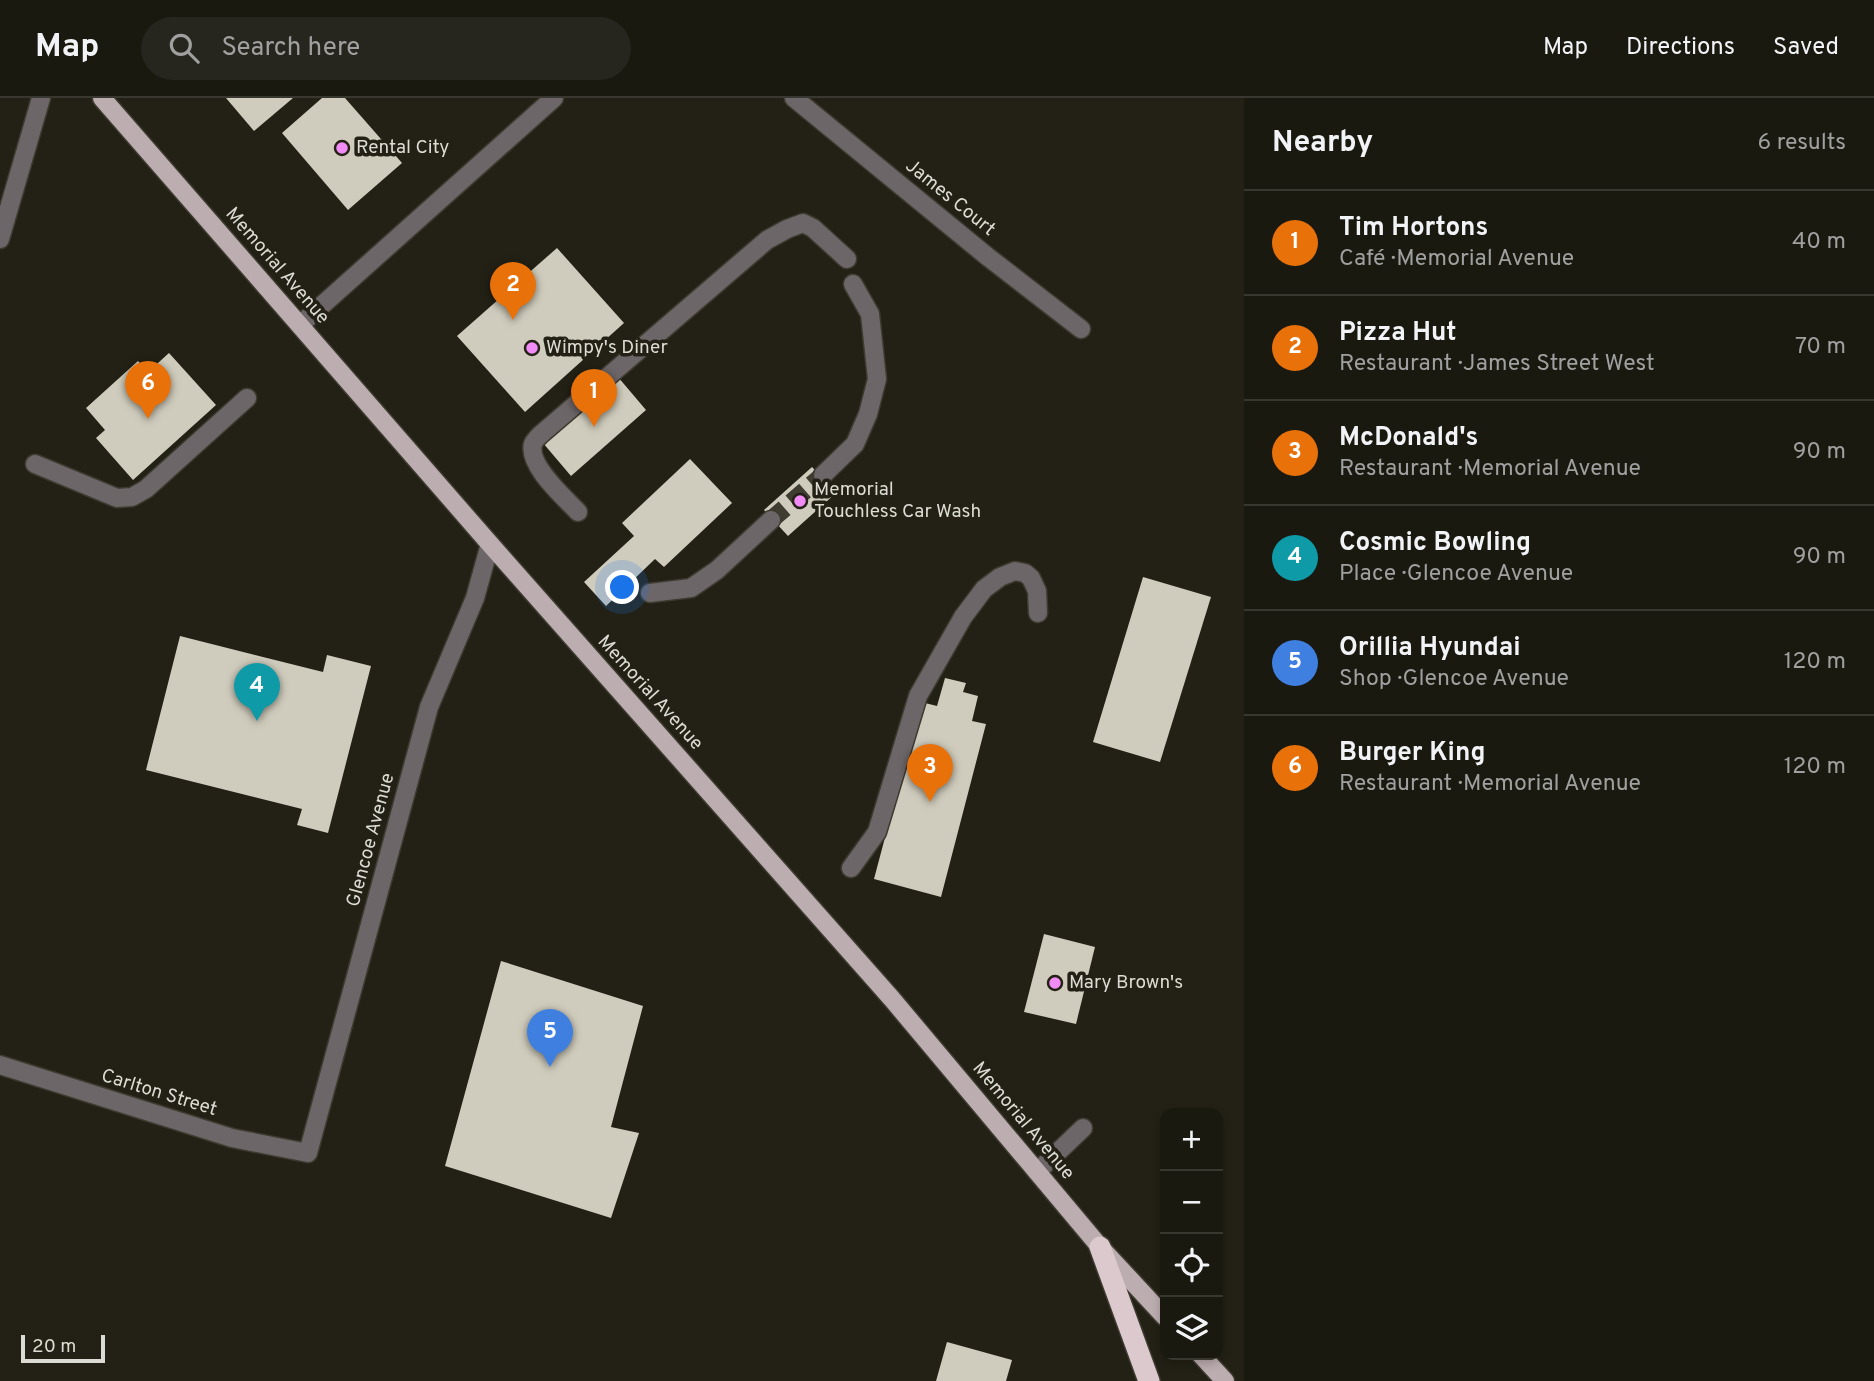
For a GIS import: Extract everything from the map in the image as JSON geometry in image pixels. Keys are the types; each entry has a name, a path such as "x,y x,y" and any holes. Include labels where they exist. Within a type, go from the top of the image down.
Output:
{"highway":[{"path":"1100,1247 1149,1381"}],"main road":[{"name":"Memorial Avenue","path":"102,98 490,544 932,1045 1100,1247 1160,1312"},
{"path":"1206,1360 1225,1381"}],"street":[{"path":"0,239 41,98"},
{"path":"301,324 554,98"},
{"name":"James Court","path":"794,98 1081,329"},
{"path":"578,512 533,458 533,444 540,435 766,240 803,223 813,228 848,259"},
{"path":"823,475 855,444 877,379 870,314 853,284"},
{"path":"34,464 117,498 132,497 146,489 247,398"},
{"path":"650,593 691,587 717,570 771,520"},
{"name":"Glencoe Avenue","path":"309,1153 429,707 475,598 490,544"},
{"path":"851,868 877,832 918,696 963,617 984,589 1000,577 1015,571 1025,573 1031,578 1037,591 1038,613"},
{"name":"Carlton Street","path":"0,1065 232,1138 309,1153"},
{"path":"1037,1172 1083,1128"}],"building":[{"path":"226,98 293,98 254,131"},
{"name":"Rental City","path":"322,98 345,98 402,163 348,210 282,133"},
{"path":"557,248 624,323 525,412 457,336"},
{"path":"169,353 216,405 133,480 96,438 105,430 86,408 138,361 148,372"},
{"path":"618,377 646,410 571,476 543,443"},
{"path":"690,459 732,503 664,567 655,559 606,606 584,582 634,536 622,523"},
{"name":"Memorial Touchless Car Wash","path":"812,467 836,493 788,536 764,510"},
{"path":"1143,577 1211,597 1160,762 1093,742"},
{"path":"180,636 323,672 327,655 371,666 328,833 297,825 302,809 146,770"},
{"path":"945,678 966,683 963,692 978,696 972,721 986,724 941,897 874,879 921,702 937,706"},
{"path":"1044,934 1095,947 1076,1024 1024,1012"},
{"path":"501,961 643,1006 611,1127 639,1133 611,1218 445,1166"},
{"path":"947,1342 1012,1360 1006,1381 936,1381"}],"tunnel":[{"path":"771,520 823,475"}],"place":[{"name":"Rental City","path":"342,148"},
{"name":"Pizza Hut","path":"513,320"},
{"name":"Wimpy's Diner","path":"532,348"},
{"name":"Burger King","path":"148,419"},
{"name":"Tim Hortons","path":"594,427"},
{"name":"Memorial Touchless Car Wash","path":"800,501"},
{"name":"Cosmic Bowling","path":"257,721"},
{"name":"McDonald's","path":"930,802"},
{"name":"Mary Brown's","path":"1055,983"},
{"name":"Orillia Hyundai","path":"550,1067"}]}
